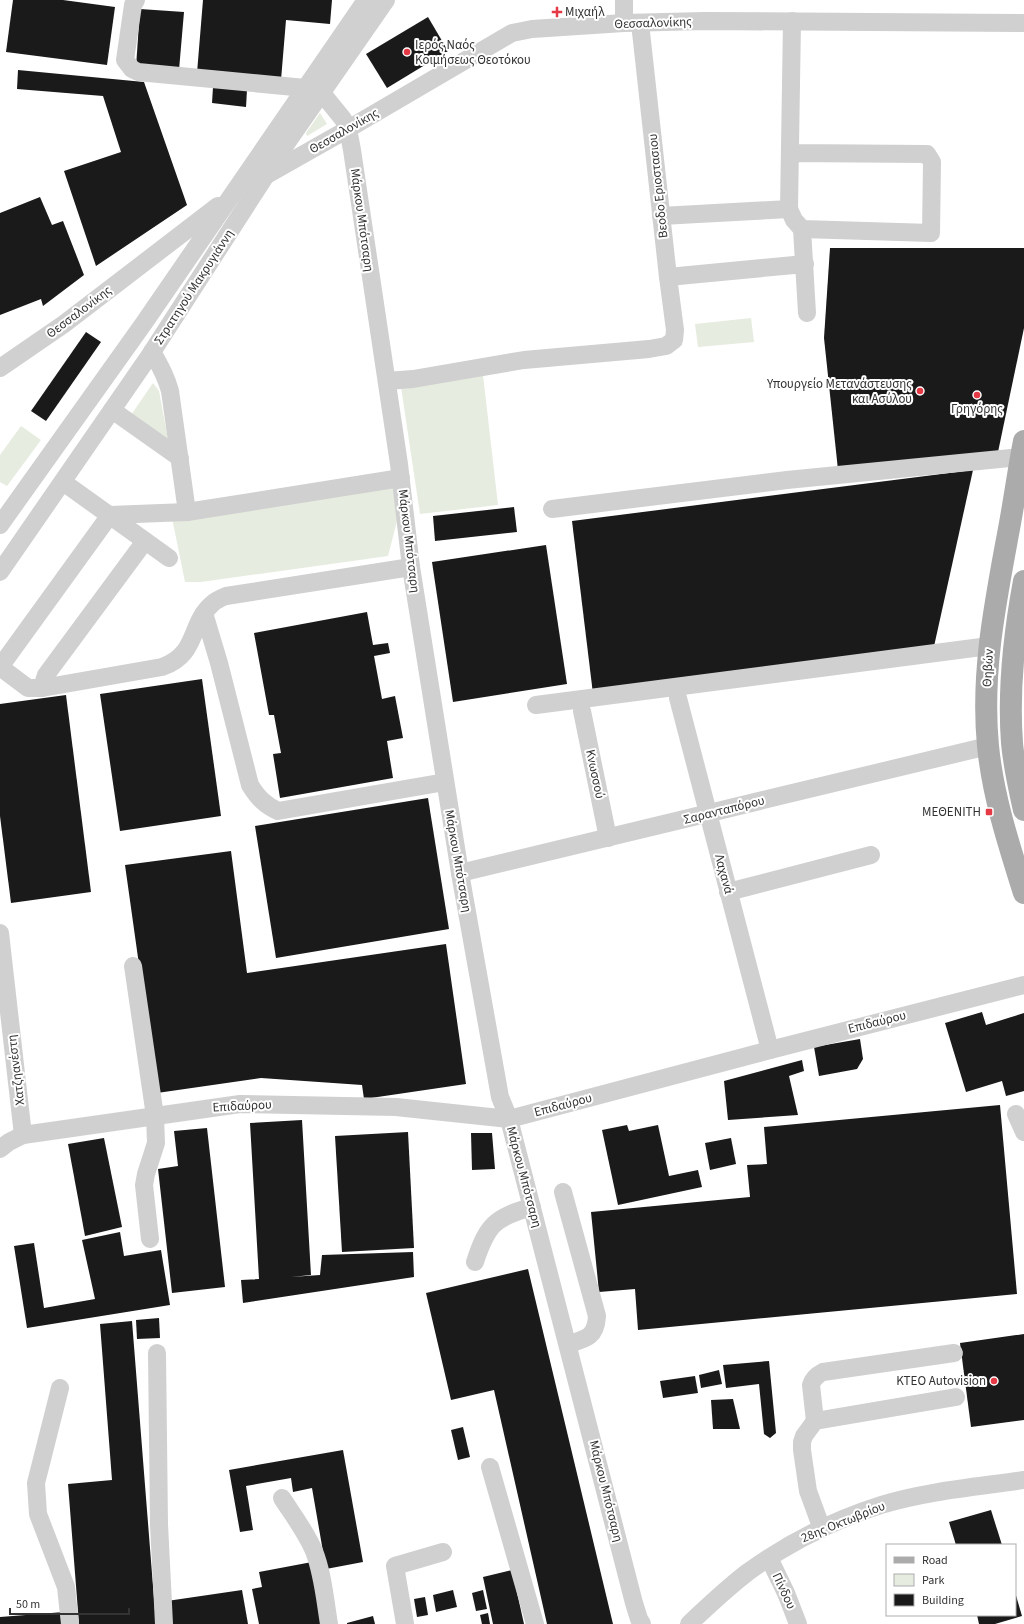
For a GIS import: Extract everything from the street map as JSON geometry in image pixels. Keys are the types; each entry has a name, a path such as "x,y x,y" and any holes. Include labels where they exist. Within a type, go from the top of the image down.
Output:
{"main road":[{"name":"Θηβών","path":"1022,449 992,619 986,705 988,746 993,781 999,810 1024,893"},
{"name":"Θηβών","path":"1024,581 1020,623 1012,660 1017,704 1012,743 1024,810"}],"street":[{"path":"136,0 133,5 125,60 132,70 138,72 313,90"},
{"name":"Στρατηγού Μακρυγιάννη","path":"0,572 152,352 258,173 313,90 366,0"},
{"name":"Στρατηγού Μακρυγιάννη","path":"313,90 386,0"},
{"name":"Βεοδο Εριοστασιου","path":"387,381 413,379 524,360 648,349 666,346 674,340 675,330 661,216 632,23 624,0"},
{"path":"792,21 789,209 794,220 802,229 807,313"},
{"name":"Θεσσαλονίκης","path":"258,173 329,140 512,33 532,29 632,23 792,21 1024,23"},
{"name":"Μάρκου Μπότσαρη","path":"313,90 338,111 348,129 352,150 401,478 411,567 460,873 500,1097 509,1119 636,1608 642,1624"},
{"path":"329,140 341,141 352,150"},
{"path":"790,153 927,154 932,162 931,233 802,229"},
{"name":"Στρατηγού Μακρυγιάννη","path":"0,525 144,323 232,194 258,173"},
{"name":"Θεσσαλονίκης","path":"0,368 64,324 213,211 232,194"},
{"path":"661,216 789,209"},
{"path":"668,277 805,264"},
{"path":"152,352 162,368 167,380 187,512"},
{"path":"112,410 180,458"},
{"path":"552,509 1022,449"},
{"path":"110,516 187,512 401,478"},
{"path":"63,482 169,558"},
{"path":"110,516 0,667 28,688 42,688 162,667 172,663 188,648 204,613 212,603 226,596 411,567"},
{"path":"42,688 46,675 145,541"},
{"path":"204,613 219,663 250,785 258,798 268,807 278,811 445,782"},
{"path":"536,704 989,646"},
{"name":"Λαχανά","path":"678,698 770,1050"},
{"name":"Κνωσσού","path":"582,711 608,838"},
{"name":"Σαρανταπόρου","path":"460,873 988,746"},
{"path":"728,892 871,855"},
{"name":"Χατζηανέστη","path":"0,933 24,1136"},
{"path":"132,966 155,1116 156,1143 144,1185 150,1239"},
{"name":"Επιδαύρου","path":"0,1149 10,1142 24,1136 246,1104 396,1108 509,1119 1024,984"},
{"path":"1016,1114 1024,1132"},
{"path":"563,1192 597,1316 597,1326 591,1334 584,1340 568,1344"},
{"path":"475,1262 482,1241 488,1230 499,1220 514,1212 532,1207"},
{"path":"157,1353 158,1524 164,1624"},
{"path":"816,1421 811,1385 812,1380 823,1372 954,1353"},
{"path":"60,1388 36,1483 36,1498 38,1514 66,1587 70,1624"},
{"path":"822,1529 808,1491 802,1450 804,1436 816,1421 956,1397"},
{"path":"490,1467 535,1618 535,1624"},
{"name":"28ης Οκτωβρίου","path":"689,1624 735,1583 768,1558 822,1529 880,1505 912,1497 1024,1480"},
{"path":"282,1498 309,1542 314,1553 319,1567 329,1624"},
{"path":"405,1624 395,1566 443,1552"},
{"name":"Πίνδου","path":"768,1558 786,1593 798,1624"}],"green space":[{"path":"320,113 327,124 307,136 306,133"},
{"path":"751,318 754,342 698,347 695,324"},
{"path":"483,375 498,505 420,514 401,387"},
{"path":"153,383 159,391 169,444 127,421"},
{"path":"21,426 41,440 7,486 0,482 0,455"},
{"path":"393,483 398,517 388,556 201,582 185,582 172,518"}],"building":[{"path":"13,0 63,0 115,7 107,65 6,52"},
{"path":"203,0 332,0 330,24 286,20 281,80 197,73"},
{"path":"140,9 184,12 179,70 136,67"},
{"name":"Ιερός Ναός Κοιμήσεως Θεοτόκου","path":"428,17 448,51 387,88 366,54"},
{"path":"18,70 144,82 187,205 96,266 64,171 121,152 103,96 17,89"},
{"path":"213,87 247,90 246,107 212,103"},
{"path":"40,197 52,225 63,221 84,275 43,306 41,299 0,315 0,213"},
{"name":"Υπουργείο Μετανάστευσης και Ασύλου","path":"830,248 1024,248 1024,328 998,452 838,470 824,338"},
{"path":"86,332 101,342 46,421 31,411"},
{"path":"973,470 933,651 593,694 572,521"},
{"path":"514,507 517,532 435,541 433,516"},
{"path":"546,545 567,684 453,702 432,562"},
{"path":"367,612 373,645 388,643 390,653 374,656 382,699 395,696 403,738 387,741 393,778 280,798 273,754 281,753 274,715 269,715 254,633"},
{"path":"202,679 221,816 120,831 100,694"},
{"path":"66,695 91,892 11,903 0,816 0,704"},
{"path":"428,798 449,929 276,958 255,826"},
{"path":"231,851 247,973 446,944 466,1084 364,1099 362,1085 261,1078 157,1093 125,865"},
{"path":"982,1012 986,1025 1024,1013 1024,1091 1006,1096 1002,1081 966,1092 945,1023"},
{"path":"860,1039 863,1059 857,1069 819,1076 814,1047"},
{"path":"802,1060 804,1071 789,1076 798,1115 728,1120 724,1081"},
{"path":"1000,1105 1017,1294 638,1330 635,1289 599,1292 591,1212 750,1197 747,1165 767,1164 764,1127"},
{"path":"302,1120 311,1275 291,1277 320,1275 322,1255 413,1252 414,1277 243,1303 241,1280 259,1279 250,1123"},
{"path":"627,1125 629,1131 658,1125 669,1176 698,1170 702,1187 618,1205 602,1130"},
{"path":"207,1128 225,1287 172,1293 158,1169 178,1166 174,1131"},
{"path":"408,1132 414,1248 342,1252 335,1136"},
{"path":"471,1133 492,1133 495,1169 472,1170"},
{"path":"104,1138 122,1227 85,1236 68,1144"},
{"path":"731,1138 736,1164 710,1170 705,1143"},
{"path":"120,1232 124,1256 161,1250 170,1305 27,1328 14,1246 34,1243 44,1308 95,1299 82,1240"},
{"path":"528,1269 613,1624 547,1624 494,1390 451,1400 426,1293"},
{"path":"159,1318 160,1338 137,1339 136,1320"},
{"path":"132,1321 156,1624 79,1624 68,1484 112,1480 100,1324"},
{"name":"ΚΤΕΟ Autovision","path":"1024,1334 1024,1420 971,1427 960,1343"},
{"path":"769,1361 776,1433 770,1438 764,1434 759,1384 726,1388 723,1365"},
{"path":"719,1370 722,1384 701,1388 699,1375"},
{"path":"695,1376 698,1393 663,1398 660,1381"},
{"path":"733,1399 740,1429 713,1429 711,1400"},
{"path":"463,1427 470,1457 458,1460 451,1430"},
{"path":"343,1450 363,1562 326,1569 312,1488 293,1492 291,1478 246,1486 253,1530 240,1532 229,1470"},
{"path":"991,1510 1002,1544 956,1544 949,1522"},
{"path":"312,1562 323,1624 259,1624 252,1589 262,1587 259,1572"},
{"path":"512,1570 524,1624 493,1624 483,1577"},
{"path":"242,1590 248,1624 169,1624 167,1601"},
{"path":"453,1590 457,1607 436,1612 433,1595"},
{"path":"483,1590 487,1609 476,1611 472,1593"},
{"path":"1016,1595 1022,1616 995,1624 979,1624 977,1616 1016,1616"},
{"path":"425,1597 428,1615 417,1617 414,1599"},
{"path":"64,1612 65,1624 0,1624 0,1617"},
{"path":"488,1613 490,1624 482,1624 480,1615"},
{"path":"373,1616 375,1624 347,1624 347,1623"}],"place":[{"name":"Μιχαήλ","path":"557,12"},
{"name":"Ιερός Ναός Κοιμήσεως Θεοτόκου","path":"407,52"},
{"name":"Υπουργείο Μετανάστευσης και Ασύλου","path":"920,391"},
{"name":"Γρηγόρης","path":"977,395"},
{"name":"ΜΕΘΕΝΙΤΗ","path":"989,812"},
{"name":"ΚΤΕΟ Autovision","path":"994,1381"}]}
